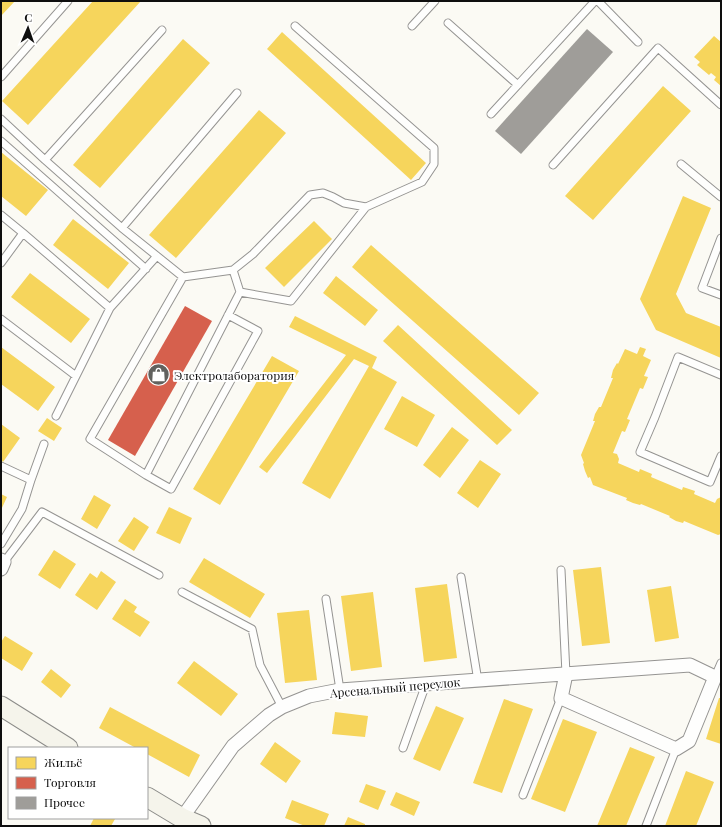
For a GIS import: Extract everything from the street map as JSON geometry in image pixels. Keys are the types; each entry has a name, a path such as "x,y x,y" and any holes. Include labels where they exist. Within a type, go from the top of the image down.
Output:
{"street":[{"name":"Арсенальный переулок","path":"182,818 233,746 269,715 282,707 309,696 340,690 690,665 715,677"},
{"path":"566,674 561,698 676,749 689,741 715,677"},
{"path":"1,706 66,747"},
{"path":"148,798 182,818 201,826"}],"lane":[{"path":"1,77 68,1"},
{"path":"412,26 435,1"},
{"path":"491,114 594,1"},
{"path":"598,1 638,42"},
{"path":"448,24 518,84"},
{"path":"240,292 290,301 366,207 422,182 434,164 434,148 295,26"},
{"path":"44,160 162,30"},
{"path":"553,165 658,48 721,105"},
{"path":"122,228 237,93"},
{"path":"1,119 44,160 122,228 183,278 233,270 253,254 310,195 323,193 344,203 366,207"},
{"path":"1,141 146,269"},
{"path":"681,164 721,197"},
{"path":"1,215 23,232 110,308"},
{"path":"1,263 23,232"},
{"path":"721,238 702,288 721,295"},
{"path":"56,416 110,308 157,256"},
{"path":"146,475 240,292 233,270"},
{"path":"183,278 90,438 146,475 171,489 258,331 228,315"},
{"path":"1,319 76,376"},
{"path":"721,375 678,357 640,452 710,482 721,456"},
{"path":"1,544 22,509 44,444"},
{"path":"1,466 31,480"},
{"path":"2,564 42,512 159,575"},
{"path":"561,570 566,674"},
{"path":"461,577 478,681"},
{"path":"182,592 252,629 260,665 282,707"},
{"path":"326,599 340,690"},
{"path":"715,677 721,663"},
{"path":"403,748 426,684"},
{"path":"523,795 561,698"},
{"path":"646,826 676,749"}],"building: Жильё":[{"path":"1,1 15,1 1,16"},
{"path":"93,1 141,1 28,125 2,101"},
{"path":"282,32 426,163 411,180 267,49"},
{"path":"714,36 721,42 721,86 714,80 716,77 711,73 709,75 697,65 700,62 694,57"},
{"path":"183,39 210,63 100,188 73,165"},
{"path":"663,86 691,111 593,220 565,196"},
{"path":"259,110 286,133 176,258 149,235"},
{"path":"1,152 48,190 26,216 1,196"},
{"path":"683,196 711,208 676,294 686,313 721,327 721,358 656,330 640,299"},
{"path":"73,219 129,263 108,289 53,245"},
{"path":"314,221 332,239 284,287 265,268"},
{"path":"371,245 539,393 519,415 352,267"},
{"path":"30,273 90,319 71,343 11,297"},
{"path":"336,276 378,310 365,326 323,293"},
{"path":"295,316 377,357 372,368 397,382 330,499 302,483 369,366 354,359 267,473 259,467 346,355 289,327"},
{"path":"398,325 512,430 497,445 383,341"},
{"path":"1,347 55,387 38,411 1,384"},
{"path":"640,347 646,349 643,356 651,360 644,376 648,377 643,389 640,388 627,419 630,420 625,432 622,431 613,453 617,454 619,459 618,463 639,472 640,469 652,474 651,477 682,490 683,487 695,491 694,494 715,503 717,499 721,497 721,534 718,535 684,521 683,523 676,521 669,517 670,516 641,504 633,503 626,500 627,498 593,485 590,477 588,478 581,455 595,421 593,421 595,414 599,407 601,407 613,378 611,378 613,370 617,363 618,364 625,349 637,354"},
{"path":"272,356 299,371 220,505 193,489"},
{"path":"402,396 435,415 417,447 384,429"},
{"path":"47,418 62,428 54,441 38,431"},
{"path":"1,424 20,438 3,462 1,460"},
{"path":"452,427 469,440 440,478 423,465"},
{"path":"480,460 501,474 478,508 457,493"},
{"path":"1,494 7,497 1,510"},
{"path":"94,495 111,505 97,529 81,519"},
{"path":"169,507 192,518 180,544 156,533"},
{"path":"134,517 149,527 134,551 118,541"},
{"path":"54,550 76,564 60,589 38,575"},
{"path":"204,558 265,594 250,618 189,582"},
{"path":"601,567 610,643 582,646 573,570"},
{"path":"101,571 116,582 97,610 75,595 90,573 97,578"},
{"path":"447,584 457,658 424,662 415,588"},
{"path":"671,586 679,638 655,642 647,590"},
{"path":"373,592 382,667 351,671 341,596"},
{"path":"125,599 137,607 134,612 150,622 140,637 112,619"},
{"path":"309,610 317,680 285,683 277,613"},
{"path":"5,636 33,653 22,671 1,658 1,642"},
{"path":"194,661 238,694 221,716 177,683"},
{"path":"51,669 71,685 61,698 41,682"},
{"path":"719,698 721,698 721,744 706,739"},
{"path":"504,699 533,709 502,793 473,783"},
{"path":"436,706 464,718 440,771 413,759"},
{"path":"110,707 200,755 189,777 148,755 148,747 134,747 99,728"},
{"path":"335,712 368,716 365,737 332,734"},
{"path":"563,719 597,732 565,812 531,799"},
{"path":"275,742 301,761 286,783 260,764"},
{"path":"630,747 655,757 626,826 597,826"},
{"path":"686,771 714,782 696,826 665,826"},
{"path":"366,784 386,791 378,810 359,802"},
{"path":"396,792 420,802 414,816 390,805"},
{"path":"292,800 329,814 324,826 305,826 285,818"},
{"path":"348,817 365,824 365,826 344,826"},
{"path":"94,819 115,819 111,826 90,826"}],"building: Торговля":[{"path":"185,306 212,321 135,456 108,440"}],"building: Прочее":[{"path":"587,29 613,52 521,154 495,131"}],"place":[{"name":"Электролаборатория","path":"159,375"}]}
